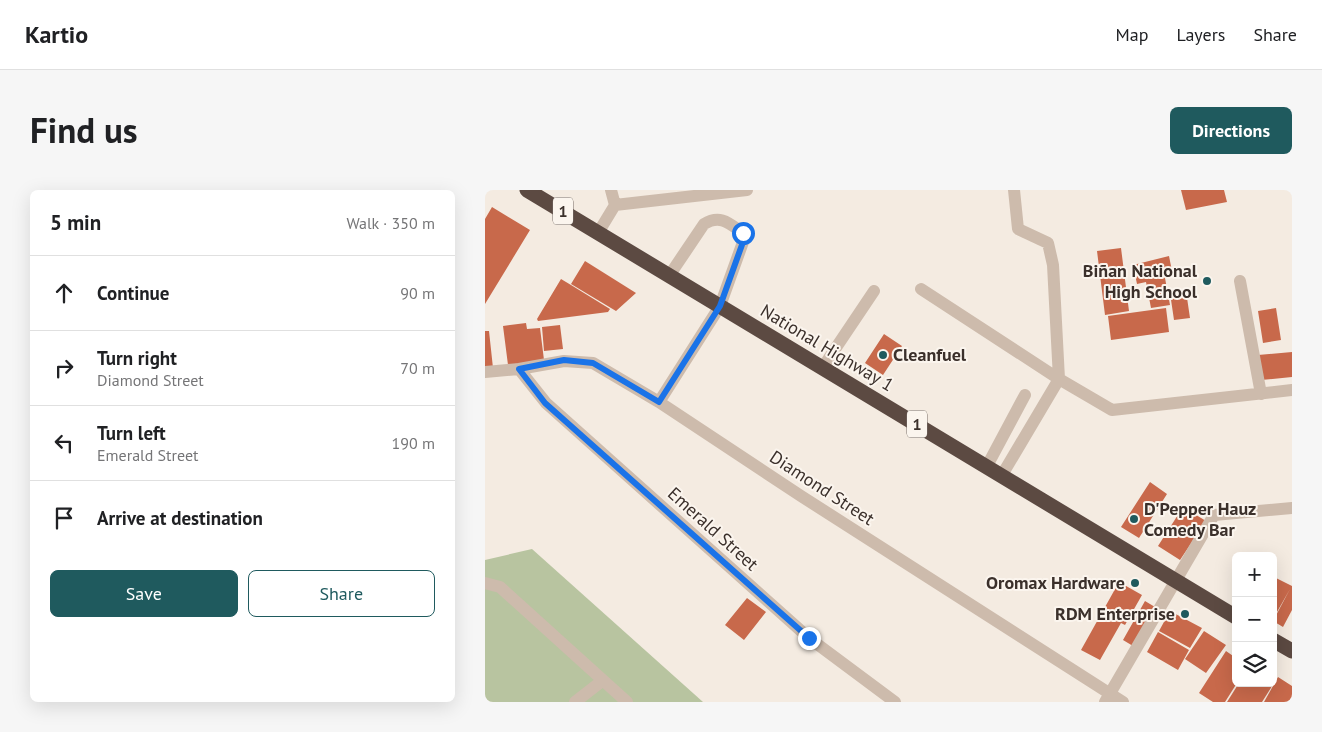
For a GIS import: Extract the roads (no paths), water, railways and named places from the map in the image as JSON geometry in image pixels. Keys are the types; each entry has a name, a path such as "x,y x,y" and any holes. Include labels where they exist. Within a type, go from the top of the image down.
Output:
{"highway":[{"name":"National Highway 1","path":"527,190 1232,615"},
{"path":"1276,642 1292,651"}],"street":[{"path":"598,233 615,205 611,190"},
{"path":"615,205 747,190"},
{"path":"1003,476 1059,379 1053,265 1048,244 1019,229 1014,190"},
{"path":"659,402 720,306 743,242 743,233 723,219 713,219 704,224 669,276"},
{"path":"1240,281 1261,394"},
{"path":"921,289 1059,379 1112,410 1292,390"},
{"path":"823,367 874,291"},
{"name":"Diamond Street","path":"485,372 519,369 564,360 593,363 659,402 1108,698 1123,702"},
{"name":"Emerald Street","path":"519,369 545,403 809,638 895,702"},
{"path":"987,466 1025,395"},
{"path":"1108,698 1214,515 1292,508"},
{"path":"485,583 500,587 627,702"},
{"path":"575,702 603,681"}],"place":[{"name":"Biñan National High School","path":"1207,281"},
{"name":"Cleanfuel","path":"883,355"},
{"name":"D'Pepper Hauz Comedy Bar","path":"1134,519"},
{"name":"Oromax Hardware","path":"1135,583"},
{"name":"RDM Enterprise","path":"1185,614"}]}
